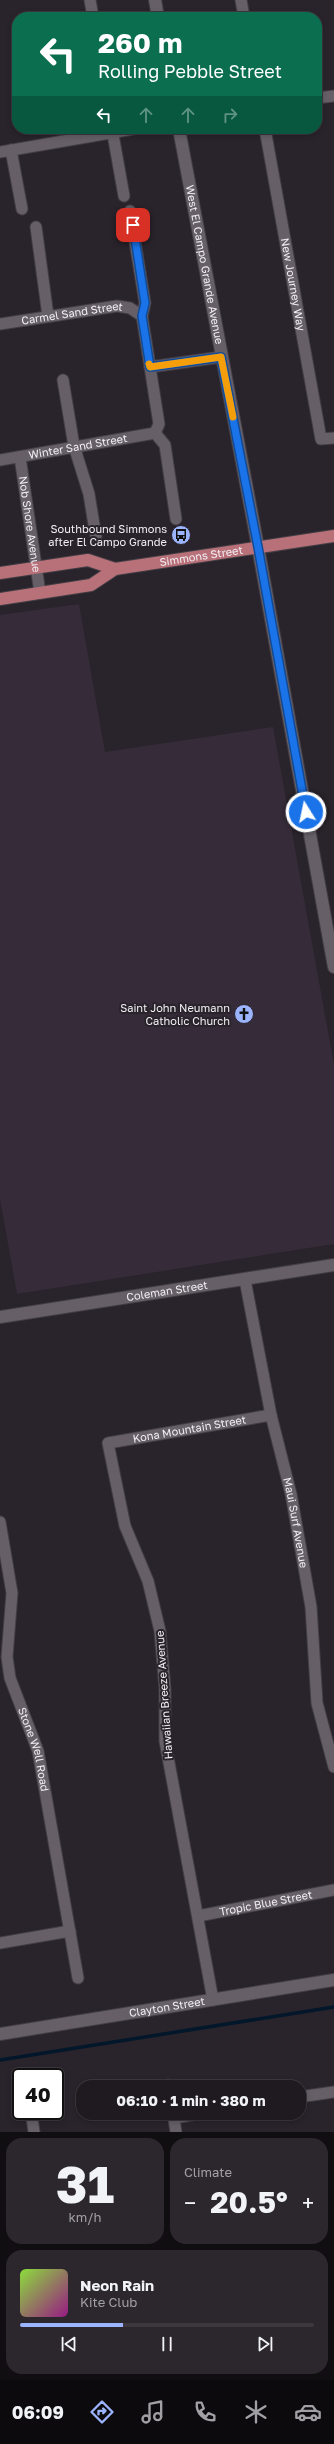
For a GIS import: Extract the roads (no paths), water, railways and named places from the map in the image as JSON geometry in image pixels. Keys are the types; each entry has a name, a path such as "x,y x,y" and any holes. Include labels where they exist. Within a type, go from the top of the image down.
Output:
{"main road":[{"name":"Simmons Street","path":"0,599 91,585 115,569 334,536"},
{"name":"Simmons Street","path":"0,573 88,560 115,569"}],"street":[{"path":"90,0 92,12"},
{"path":"155,0 157,12"},
{"path":"241,0 243,12"},
{"path":"322,97 334,96"},
{"path":"22,209 5,151 96,134"},
{"path":"113,134 124,196"},
{"name":"West El Campo Grande Avenue","path":"180,134 258,547 334,968"},
{"name":"New Journey Way","path":"265,134 321,439 334,438"},
{"path":"130,211 145,303 142,316 159,424 155,434 165,445 176,520"},
{"path":"36,227 48,316"},
{"name":"Carmel Sand Street","path":"0,324 117,306 130,308 142,316"},
{"path":"150,367 221,357"},
{"path":"62,380 74,446 89,494 96,537"},
{"name":"Winter Sand Street","path":"0,460 74,446 132,439 155,434"},
{"name":"Nob Shore Avenue","path":"20,457 40,592"},
{"name":"Coleman Street","path":"0,1317 246,1280 334,1265"},
{"name":"Maui Surf Avenue","path":"246,1280 271,1415 290,1494 311,1607 317,1703 334,1767"},
{"name":"Kona Mountain Street","path":"108,1443 271,1415"},
{"name":"Hawaiian Breeze Avenue","path":"108,1443 125,1526 148,1581 160,1631 165,1689 165,1741 213,2000"},
{"name":"Stone Well Road","path":"0,1522 12,1593 7,1657 10,1678 38,1751 78,1978"},
{"name":"Tropic Blue Street","path":"198,1916 334,1890"},
{"path":"0,1943 70,1931"},
{"name":"Clayton Street","path":"0,2034 334,1980"},
{"path":"306,2097 334,2092"},
{"path":"32,2120 34,2132"},
{"path":"175,2120 176,2132"}],"waterway":[{"path":"0,2060 334,2007"}],"place":[{"name":"Southbound Simmons after El Campo Grande","path":"181,535"},
{"name":"Saint John Neumann Catholic Church","path":"244,1014"}]}
